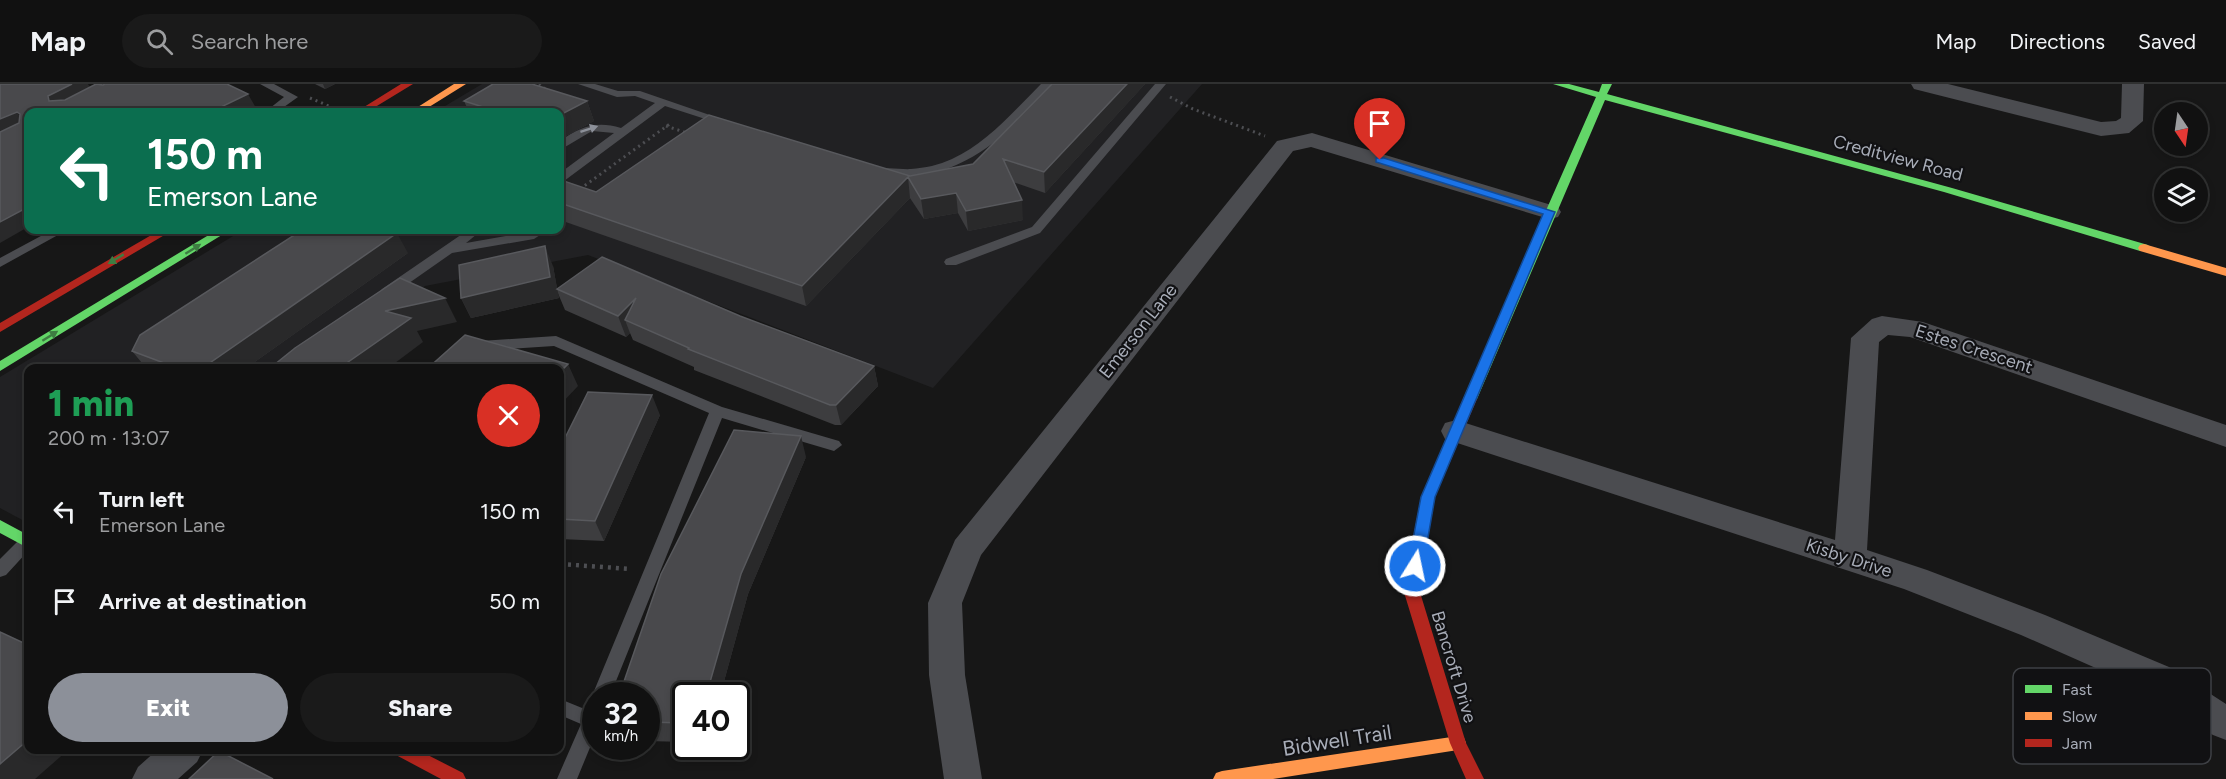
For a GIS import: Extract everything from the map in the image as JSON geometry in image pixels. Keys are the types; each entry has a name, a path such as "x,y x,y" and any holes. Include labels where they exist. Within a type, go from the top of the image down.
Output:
{"main road":[{"path":"368,108 408,84"},
{"path":"422,108 461,84"},
{"name":"Creditview Road","path":"1558,84 1604,90 2226,272"},
{"name":"Bancroft Drive","path":"1475,779 1458,743 1411,589 1428,497 1549,212 1604,90"},
{"path":"0,328 159,234"},
{"path":"0,367 217,234"},
{"path":"0,526 24,540"},
{"name":"Bidwell Trail","path":"1222,779 1458,743"},
{"path":"410,754 457,779"}],"street":[{"path":"1923,84 2101,129 2121,128 2132,121 2133,84"},
{"path":"1285,146 1312,140 1549,212"},
{"name":"Emerson Lane","path":"963,779 947,675 945,603 967,549 1285,146"},
{"name":"Estes Crescent","path":"1850,558 1865,338 1882,326 1913,328 2226,436"},
{"name":"Kisby Drive","path":"1456,431 1914,579 2011,616 2133,668"},
{"name":"Kisby Drive","path":"2211,714 2226,724"},
{"path":"151,779 179,754"}],"lane":[{"path":"265,84 292,97"},
{"path":"583,84 617,94 634,88 663,102 744,129"},
{"path":"872,171 913,172 957,162 981,148 1047,84"},
{"path":"951,262 1036,230 1161,84"},
{"path":"276,108 292,97"},
{"path":"564,175 663,102"},
{"path":"698,129 714,118"},
{"path":"564,143 587,127 607,126 622,132"},
{"path":"0,263 54,234"},
{"path":"371,303 471,234"},
{"path":"448,250 534,235"},
{"path":"471,351 481,346 556,341 717,411 834,445"},
{"path":"607,682 717,411"},
{"path":"0,570 24,546"},
{"path":"564,708 582,712"},
{"path":"567,779 582,742"}],"path":[{"path":"537,93 544,88 539,84"},
{"path":"1174,90 1169,95 1181,104 1252,128 1285,146"},
{"path":"292,97 310,98 333,108"},
{"path":"577,191 688,110"},
{"path":"564,564 653,570"}],"shaded area":[{"path":"482,84 1202,84 933,388 588,255 425,286 318,364 24,364 24,521 0,508 0,377 236,234 564,234 564,108 442,108"}],"building":[{"path":"0,84 72,84 48,96 49,101 65,100 96,84 227,84 248,94 219,108 24,108 24,209 0,222 0,132 19,123 20,114 17,112 0,119"},
{"path":"493,84 532,84 587,101 564,113 564,108 486,108 464,101"},
{"path":"1052,84 1127,84 1044,172 1003,159 1022,200 966,211 956,193 921,199 908,177 802,286 564,204 564,181 596,192 709,115 910,176 973,164"},
{"path":"296,234 396,234 208,364 167,364 132,351 140,335"},
{"path":"545,246 550,277 461,298 459,265"},
{"path":"602,257 740,316 874,366 836,405 830,405 688,349 625,320 636,298 618,316 557,289"},
{"path":"400,278 445,298 385,311 411,318 345,364 275,364 295,348"},
{"path":"465,335 568,364 564,368 564,364 433,364"},
{"path":"588,392 652,395 595,521 564,519 564,440"},
{"path":"734,430 801,436 741,574 710,682 672,682 672,723 660,722 660,682 624,682 661,574"},
{"path":"0,632 24,643 24,743 0,764"},
{"path":"216,754 225,754 273,779 189,779"}],"traffic: fast":[{"path":"1558,84 1948,190 2144,248"},
{"path":"1470,399 1607,84"},
{"path":"0,367 217,234"},
{"path":"0,526 24,540"}],"traffic: slow":[{"path":"422,108 461,84"},
{"path":"2144,248 2226,272"},
{"path":"1222,779 1458,743"}],"traffic: jam":[{"path":"368,108 408,84"},
{"path":"0,328 160,234"},
{"path":"1470,399 1428,497 1411,589 1458,743 1475,779"},
{"path":"410,754 457,779"}],"route":[{"path":"1380,160 1549,212 1428,497 1415,566"}]}
